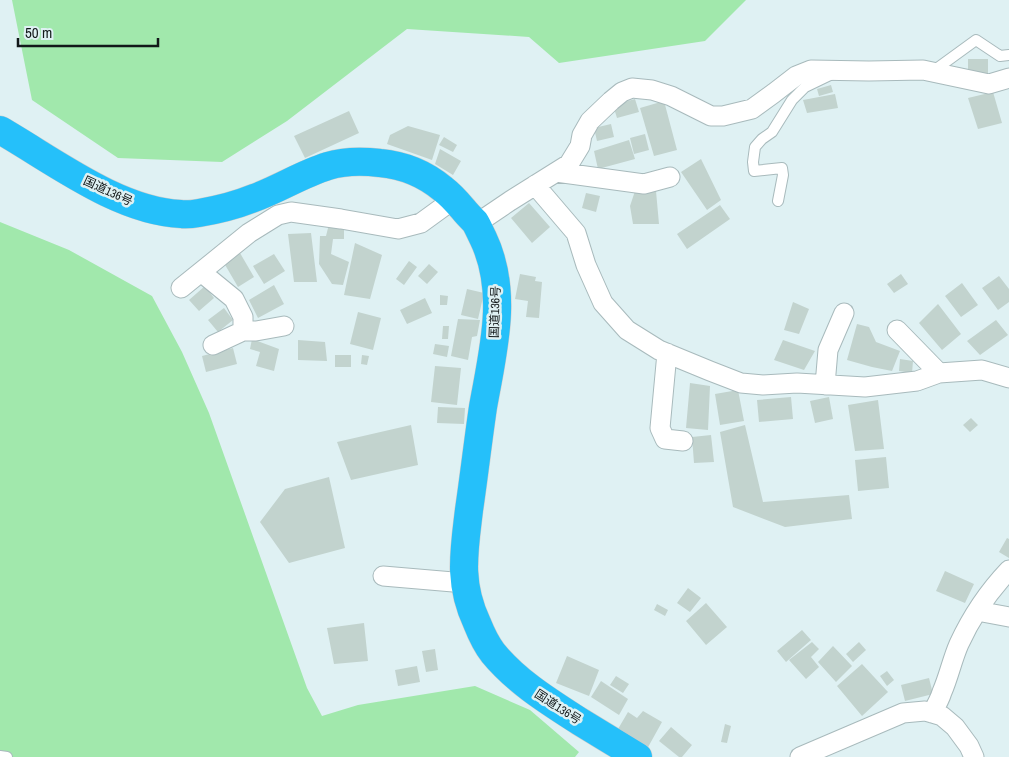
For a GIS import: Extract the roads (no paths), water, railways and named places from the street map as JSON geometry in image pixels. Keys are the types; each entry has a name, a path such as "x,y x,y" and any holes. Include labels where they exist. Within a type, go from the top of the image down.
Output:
{"highway":[{"name":"国道136号","path":"0,130 67,171 117,198 155,211 184,215 214,211 255,198 330,165 352,162 375,162 393,165 416,172 442,187 476,224 494,267 497,288 496,329 465,538 463,570 466,594 471,610 492,652 528,688 638,757"}],"street":[{"path":"476,224 569,164 580,146 582,135 590,121 622,92 632,88 652,90 671,96 711,116 723,116 752,110 796,76 811,70 923,70 989,84 1009,78"},
{"path":"556,172 644,184 670,177"},
{"path":"536,184 576,234 586,265 603,303 627,330 659,350 741,383 763,386 797,383 865,387 917,381 939,373 982,370 1009,378"},
{"path":"180,288 249,233 278,215 291,212 398,229 421,223 454,199"},
{"path":"201,272 234,299 243,317 244,332"},
{"path":"825,385 828,350 844,313"},
{"path":"213,345 244,332 284,326"},
{"path":"897,330 939,373"},
{"path":"667,353 660,428 665,439 683,441"},
{"path":"932,713 942,692 959,644 977,611 1009,570"},
{"path":"383,576 465,583"},
{"path":"977,611 1009,618"},
{"path":"800,757 903,713 925,711 942,716 955,727 969,746 974,757"}],"lane":[{"path":"932,72 976,40 1000,56 1009,56"},
{"path":"778,201 783,175 782,168 754,170 755,148 762,139 772,132 792,100 805,87 840,71"},
{"path":"0,756 7,757"}]}
